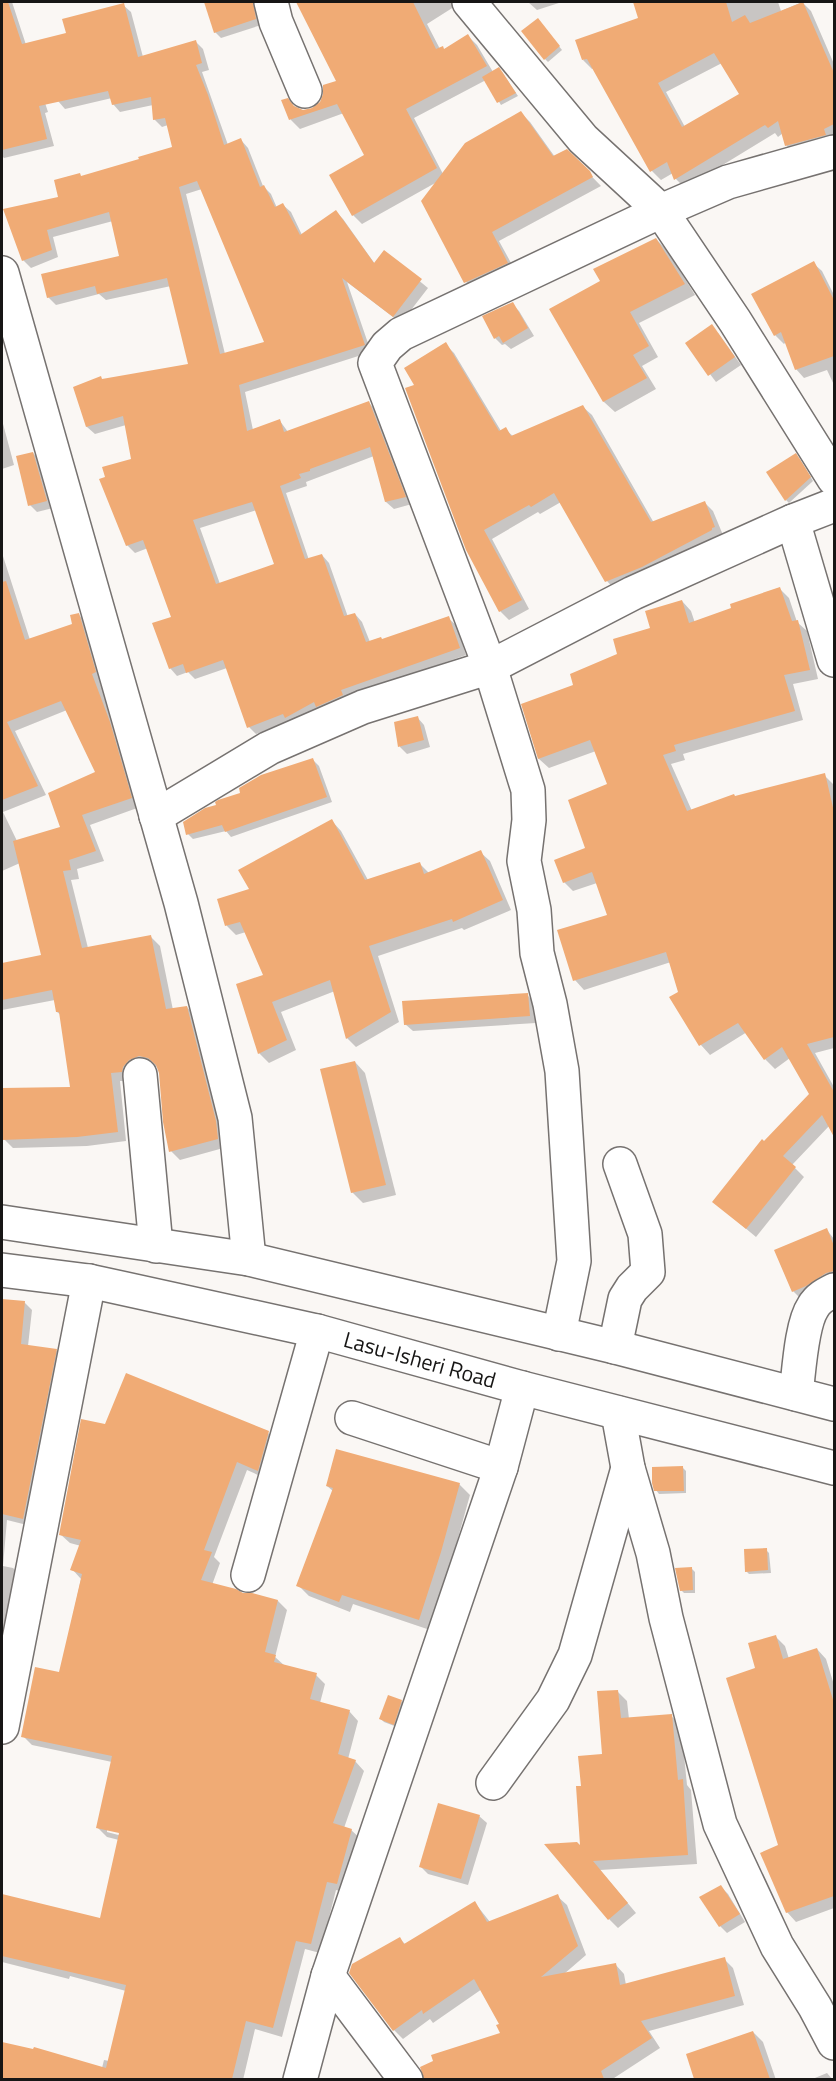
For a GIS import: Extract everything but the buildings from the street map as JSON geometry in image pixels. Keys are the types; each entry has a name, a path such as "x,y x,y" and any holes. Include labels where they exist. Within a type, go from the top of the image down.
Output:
{"street":[{"path":"271,2 276,22 305,91"},
{"path":"470,2 583,139 661,211 735,321 834,479"},
{"path":"559,1334 574,1261 562,1071 550,1004 537,953 534,910 524,861 529,820 528,790 490,667 375,363 387,346 401,334 661,211 728,182 834,152"},
{"path":"2,273 181,903 235,1118 249,1259"},
{"path":"156,816 269,748 363,707 490,667 633,592 834,505"},
{"path":"793,521 834,660"},
{"path":"140,1076 156,1246"},
{"path":"615,1347 625,1299 632,1288 648,1272 645,1234 620,1164"},
{"path":"2,1222 249,1259 615,1347 834,1404"},
{"name":"Lasu-Isheri Road","path":"2,1269 89,1281 317,1331 522,1388 834,1468"},
{"path":"2,1727 89,1281"},
{"path":"796,1394 805,1329 812,1308 823,1295 834,1290"},
{"path":"248,1575 317,1331"},
{"path":"300,2079 328,1976 501,1467 522,1388"},
{"path":"618,1413 628,1468 654,1553 666,1618 720,1824 777,1946 815,2007 834,2043"},
{"path":"352,1418 501,1467"},
{"path":"493,1783 553,1700 575,1655 628,1468"},
{"path":"328,1976 406,2079"}]}
